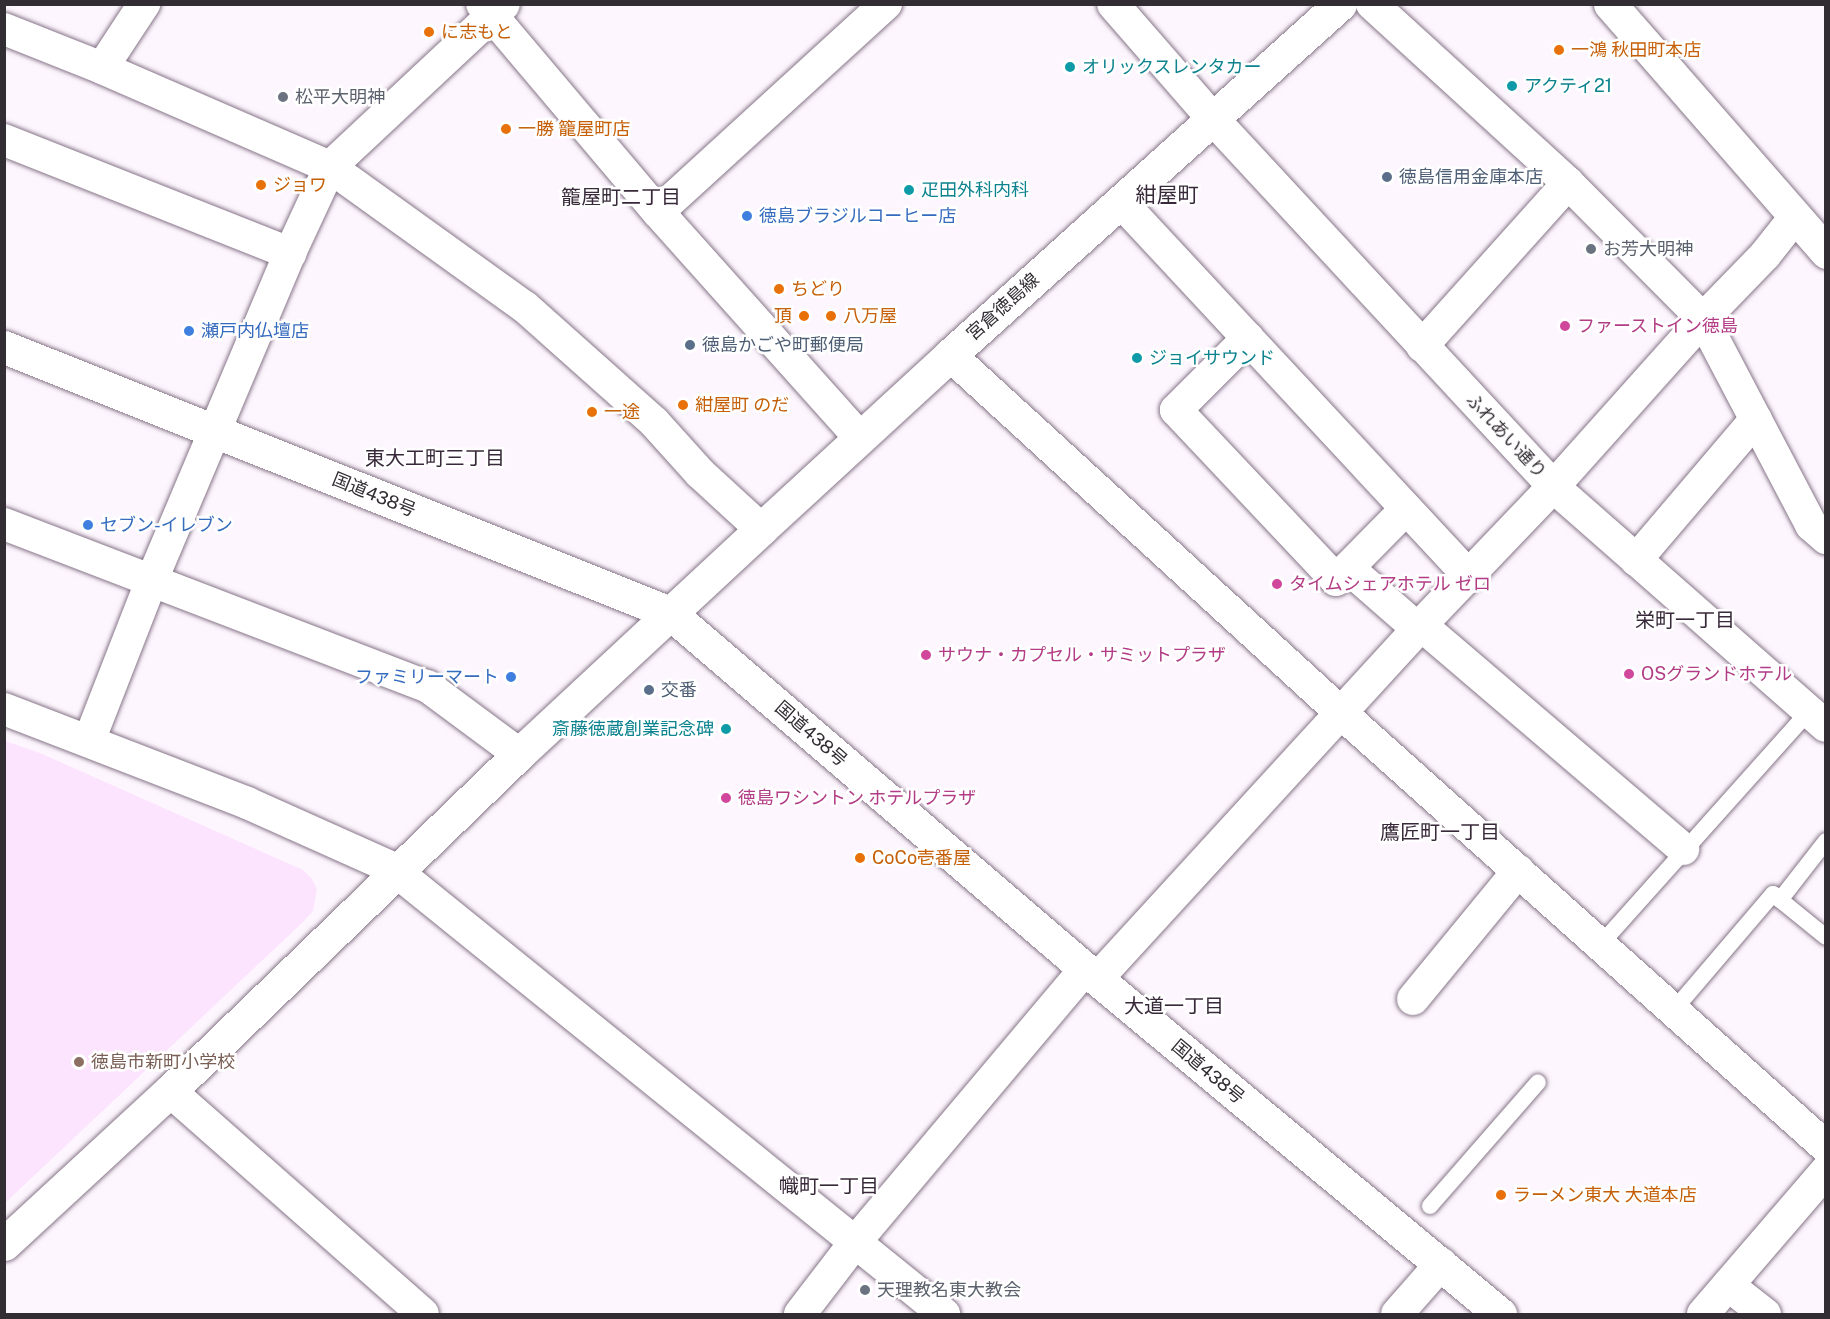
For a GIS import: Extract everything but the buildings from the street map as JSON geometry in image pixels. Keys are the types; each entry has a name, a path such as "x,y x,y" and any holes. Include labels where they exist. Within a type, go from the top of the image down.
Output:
{"main road":[{"name":"宮倉徳島線","path":"4,1244 170,1091 519,754 761,529 950,355 1340,4"},
{"path":"1610,4 1826,252"},
{"name":"国道438号","path":"4,348 670,614 1091,974 1500,1314"}],"street":[{"path":"102,68 144,4"},
{"path":"658,212 886,4"},
{"name":"ふれあい通り","path":"1113,4 1213,119 1553,487 1817,718"},
{"path":"1372,4 1568,183 1703,319 1811,525 1826,538"},
{"path":"89,741 151,582 290,253 330,167 493,8 658,212 860,438"},
{"path":"4,29 102,68 330,167 525,307 654,422 700,473 761,529"},
{"path":"4,140 290,253"},
{"path":"1422,346 1568,183"},
{"path":"1121,202 1469,576"},
{"path":"800,1314 856,1242 1091,974 1553,487 1703,319 1765,255 1795,217"},
{"path":"1248,338 1176,410 1336,580 1406,509"},
{"path":"950,355 1341,712 1826,1147"},
{"path":"1636,560 1756,419"},
{"path":"4,524 427,686 519,754"},
{"path":"1348,568 1683,849"},
{"path":"4,709 247,804 395,872 944,1314"},
{"path":"1413,999 1518,871"},
{"path":"170,1091 423,1314"},
{"path":"1703,1314 1826,1171"},
{"path":"1397,1314 1441,1264"},
{"path":"1728,1285 1766,1314"}],"lane":[{"path":"1600,945 1683,849 1817,718"},
{"path":"1780,900 1826,841"},
{"path":"1673,1011 1773,894 1826,937"},
{"path":"1430,1206 1538,1082"}],"shaded area":[{"name":"徳島市新町小学校","path":"5,741 40,753 303,870 312,879 317,889 313,911 303,922 5,1203"}],"place":[{"name":"に志もと","path":"429,32"},
{"name":"一鴻 秋田町本店","path":"1559,50"},
{"name":"オリックスレンタカー","path":"1070,67"},
{"name":"アクティ21","path":"1512,86"},
{"name":"松平大明神","path":"283,97"},
{"name":"一勝 籠屋町店","path":"506,129"},
{"name":"徳島信用金庫本店","path":"1387,177"},
{"name":"ジョワ","path":"261,185"},
{"name":"疋田外科内科","path":"909,190"},
{"name":"徳島ブラジルコーヒー店","path":"747,216"},
{"name":"お芳大明神","path":"1591,249"},
{"name":"ちどり","path":"779,289"},
{"name":"頂","path":"804,316"},
{"name":"八万屋","path":"831,316"},
{"name":"ファーストイン徳島","path":"1565,326"},
{"name":"瀬戸内仏壇店","path":"189,331"},
{"name":"徳島かごや町郵便局","path":"690,345"},
{"name":"ジョイサウンド","path":"1137,358"},
{"name":"紺屋町 のだ","path":"683,405"},
{"name":"一途","path":"592,412"},
{"name":"セブン-イレブン","path":"88,525"},
{"name":"タイムシェアホテル ゼロ","path":"1277,584"},
{"name":"サウナ・カプセル・サミットプラザ","path":"926,655"},
{"name":"OSグランドホテル","path":"1629,674"},
{"name":"ファミリーマート","path":"511,677"},
{"name":"交番","path":"649,690"},
{"name":"斎藤徳蔵創業記念碑","path":"726,729"},
{"name":"徳島ワシントン ホテルプラザ","path":"726,798"},
{"name":"CoCo壱番屋","path":"860,858"},
{"name":"徳島市新町小学校","path":"79,1062"},
{"name":"ラーメン東大 大道本店","path":"1501,1195"},
{"name":"天理教名東大教会","path":"865,1290"}],"district":[{"name":"紺屋町","path":"1167,195"},
{"name":"籠屋町二丁目","path":"621,197"},
{"name":"東大工町三丁目","path":"435,458"},
{"name":"栄町一丁目","path":"1685,620"},
{"name":"鷹匠町一丁目","path":"1440,832"},
{"name":"大道一丁目","path":"1174,1006"},
{"name":"幟町一丁目","path":"829,1186"}]}
